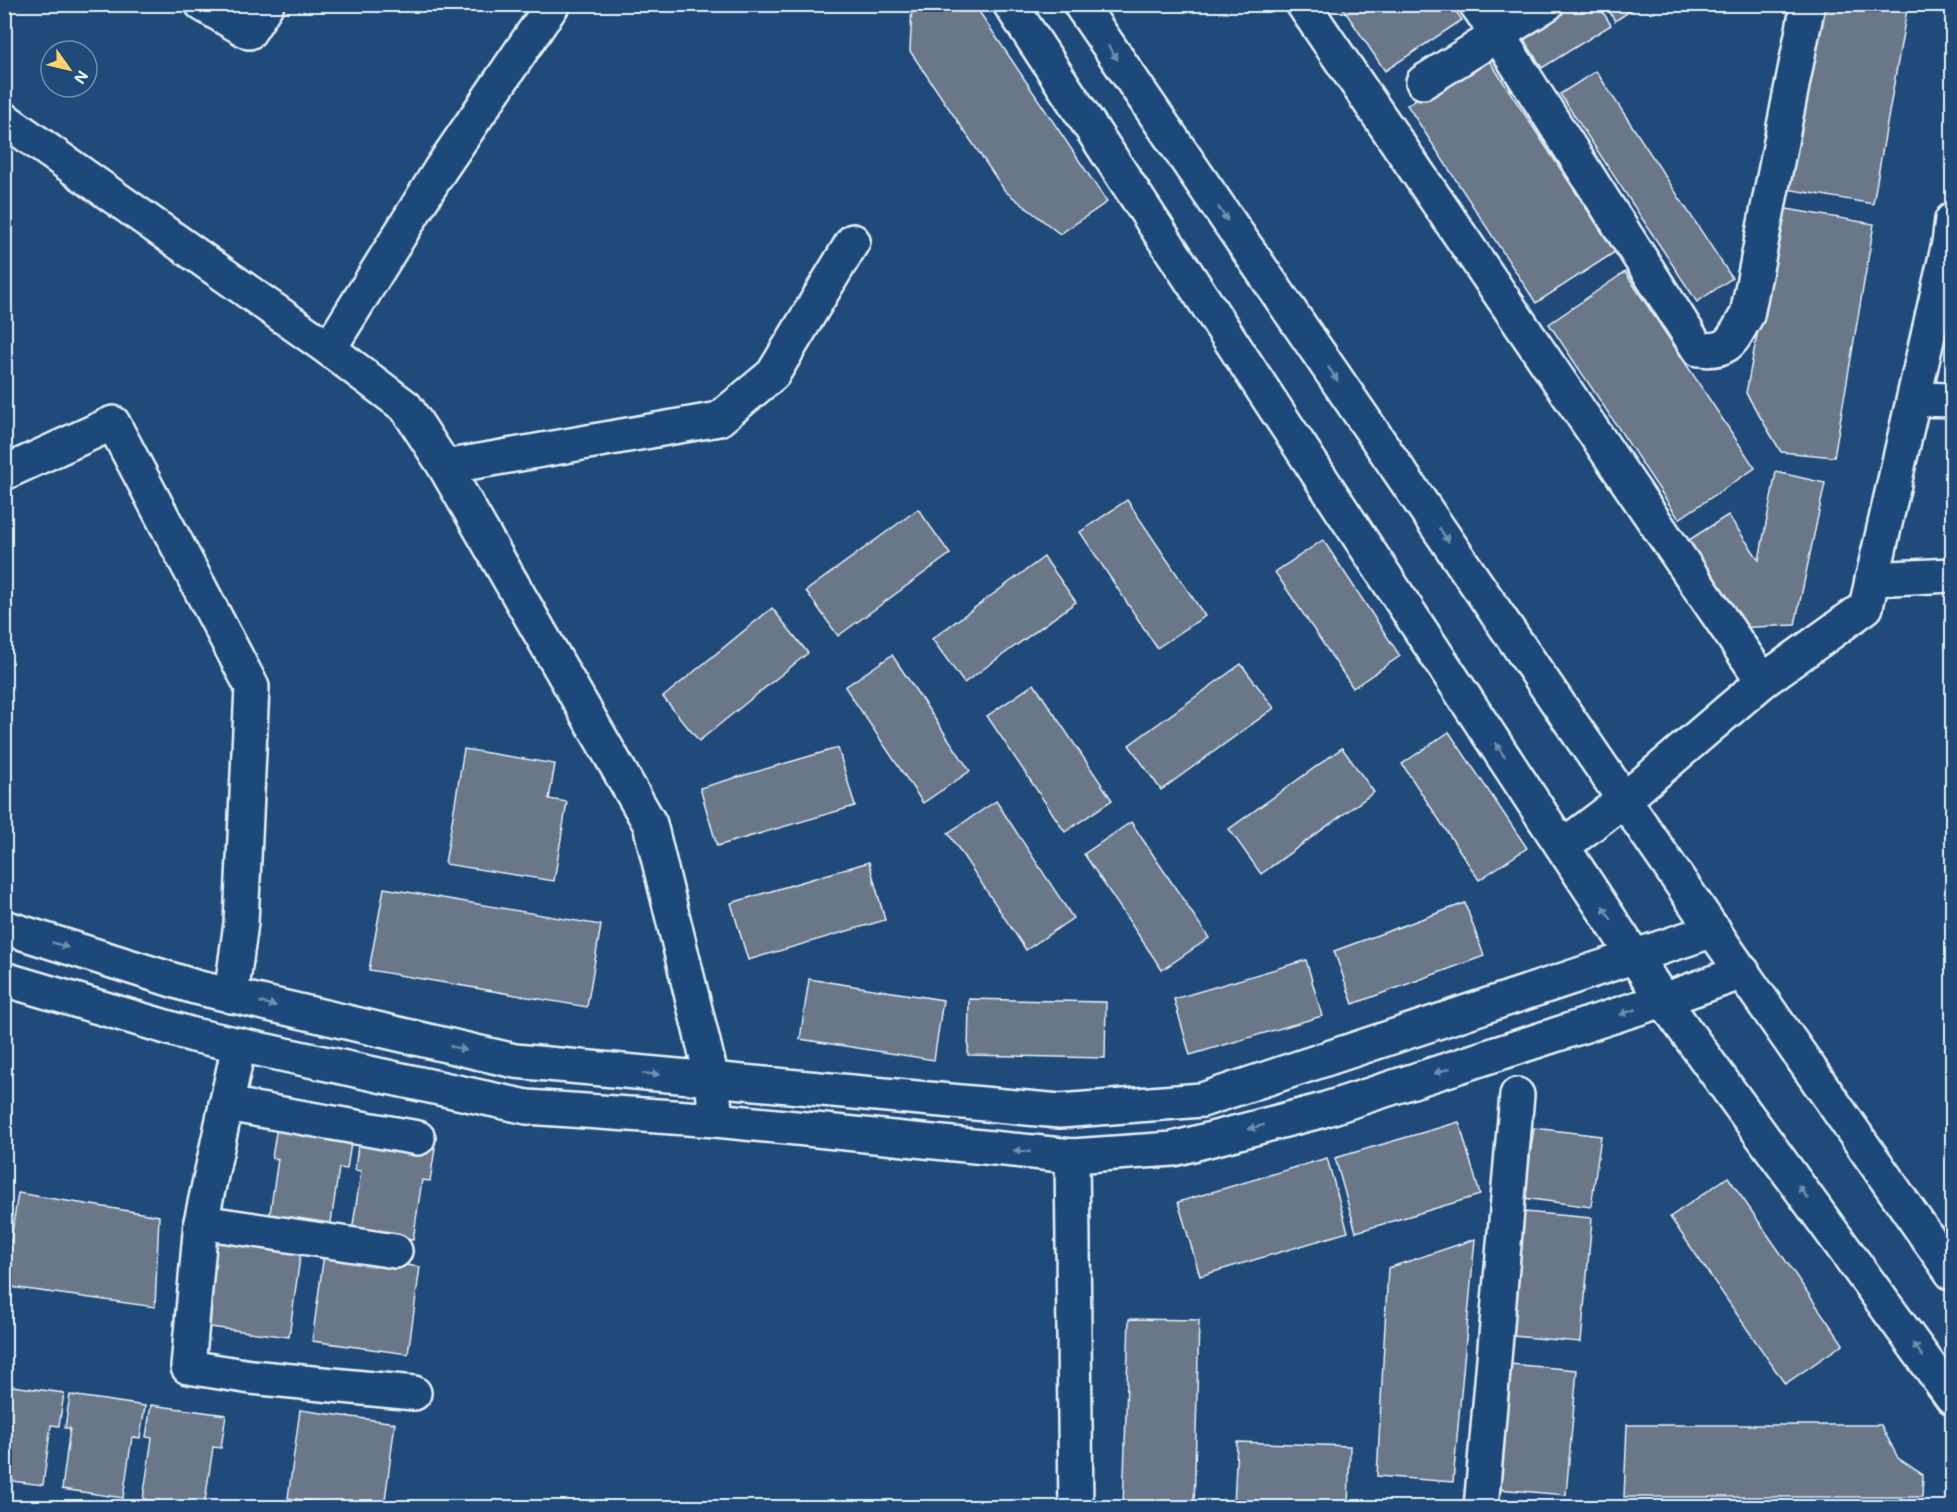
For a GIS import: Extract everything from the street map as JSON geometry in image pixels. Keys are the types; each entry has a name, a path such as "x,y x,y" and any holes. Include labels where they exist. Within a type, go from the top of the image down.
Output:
{"street":[{"path":"202,4 249,32 267,4"},
{"path":"329,349 440,170 553,4"},
{"path":"1010,4 1663,1000 1953,1397"},
{"path":"1080,4 1714,930 1953,1273"},
{"path":"1303,4 1763,681"},
{"path":"1476,4 1698,349 1714,351 1731,342 1747,315 1808,4"},
{"path":"1423,82 1547,4"},
{"path":"4,119 329,349 406,407 445,467 650,824 712,1079 716,1120"},
{"path":"1563,846 1625,799 1763,681 1866,607 1950,243 1953,220"},
{"path":"445,467 719,419 772,374 853,241"},
{"path":"1914,399 1953,400"},
{"path":"4,473 113,423 252,687 241,923 231,996"},
{"path":"1872,579 1953,575"},
{"path":"4,927 195,987 515,1061 1060,1111 1202,1100 1714,930"},
{"path":"4,979 193,1035 527,1107 716,1120 1071,1156 1173,1149 1286,1120 1663,1000 1743,972"},
{"path":"239,1045 201,1222 188,1367 251,1377 414,1393"},
{"path":"1481,1508 1517,1095"},
{"path":"226,1104 418,1138"},
{"path":"1071,1156 1076,1508"},
{"path":"201,1222 395,1251"}],"building":[{"path":"912,4 974,4 1107,202 1060,234 1005,191 910,51"},
{"path":"1340,4 1451,4 1462,20 1385,71"},
{"path":"1566,4 1598,4 1611,25 1542,68 1520,33"},
{"path":"1605,4 1641,4 1615,21"},
{"path":"1812,4 1908,4 1873,204 1781,188"},
{"path":"1485,54 1615,252 1536,303 1407,105"},
{"path":"1596,71 1732,278 1697,302 1560,94"},
{"path":"1781,208 1874,224 1834,457 1781,452 1746,393"},
{"path":"1625,272 1755,468 1679,519 1549,324"},
{"path":"1776,472 1825,483 1795,625 1736,628 1689,540 1728,515 1759,560"},
{"path":"1127,500 1205,616 1157,648 1080,532"},
{"path":"918,509 950,554 838,636 806,591"},
{"path":"1323,540 1400,656 1353,688 1275,572"},
{"path":"1044,557 1076,602 964,683 932,639"},
{"path":"772,608 808,653 699,741 663,697"},
{"path":"892,655 970,771 923,803 845,687"},
{"path":"1241,664 1274,708 1161,790 1129,745"},
{"path":"1034,684 1112,800 1065,832 987,716"},
{"path":"1449,732 1527,848 1479,880 1402,764"},
{"path":"838,748 855,806 717,846 700,788"},
{"path":"1342,748 1374,792 1261,874 1229,829"},
{"path":"464,749 555,764 549,799 567,802 554,881 445,864"},
{"path":"996,801 1073,918 1026,950 948,833"},
{"path":"1131,822 1209,938 1162,970 1084,854"},
{"path":"869,862 885,920 748,960 731,903"},
{"path":"384,888 601,925 587,1007 369,970"},
{"path":"1465,903 1484,956 1353,1004 1334,951"},
{"path":"1306,960 1322,1016 1190,1055 1174,999"},
{"path":"809,979 943,1000 934,1060 800,1039"},
{"path":"969,999 1106,1002 1105,1058 968,1055"},
{"path":"1459,1122 1480,1195 1356,1232 1335,1158"},
{"path":"277,1126 352,1136 347,1169 339,1168 330,1229 269,1220 278,1159 272,1158"},
{"path":"1534,1128 1601,1136 1591,1207 1524,1198"},
{"path":"359,1137 435,1148 430,1181 422,1180 413,1240 352,1232 361,1171 355,1170"},
{"path":"1327,1158 1348,1232 1200,1276 1178,1202"},
{"path":"1728,1177 1843,1344 1785,1384 1670,1217"},
{"path":"18,1193 159,1216 155,1307 4,1286"},
{"path":"1524,1212 1592,1218 1581,1342 1512,1336"},
{"path":"206,1237 301,1250 289,1337 194,1325"},
{"path":"1475,1239 1453,1482 1377,1476 1388,1268"},
{"path":"324,1254 420,1267 408,1354 312,1341"},
{"path":"1129,1319 1199,1320 1194,1508 1123,1508"},
{"path":"1509,1364 1577,1370 1566,1495 1498,1489"},
{"path":"4,1385 64,1393 59,1426 51,1425 43,1485 4,1480"},
{"path":"70,1395 145,1406 140,1438 132,1437 123,1498 62,1489 70,1428 65,1428"},
{"path":"151,1405 226,1415 221,1448 213,1447 204,1508 143,1499 152,1438 146,1437"},
{"path":"300,1410 395,1423 384,1508 364,1508 288,1498"},
{"path":"1627,1425 1881,1425 1898,1458 1923,1475 1922,1497 1624,1497"},
{"path":"1237,1442 1350,1446 1348,1508 1234,1507"}]}
